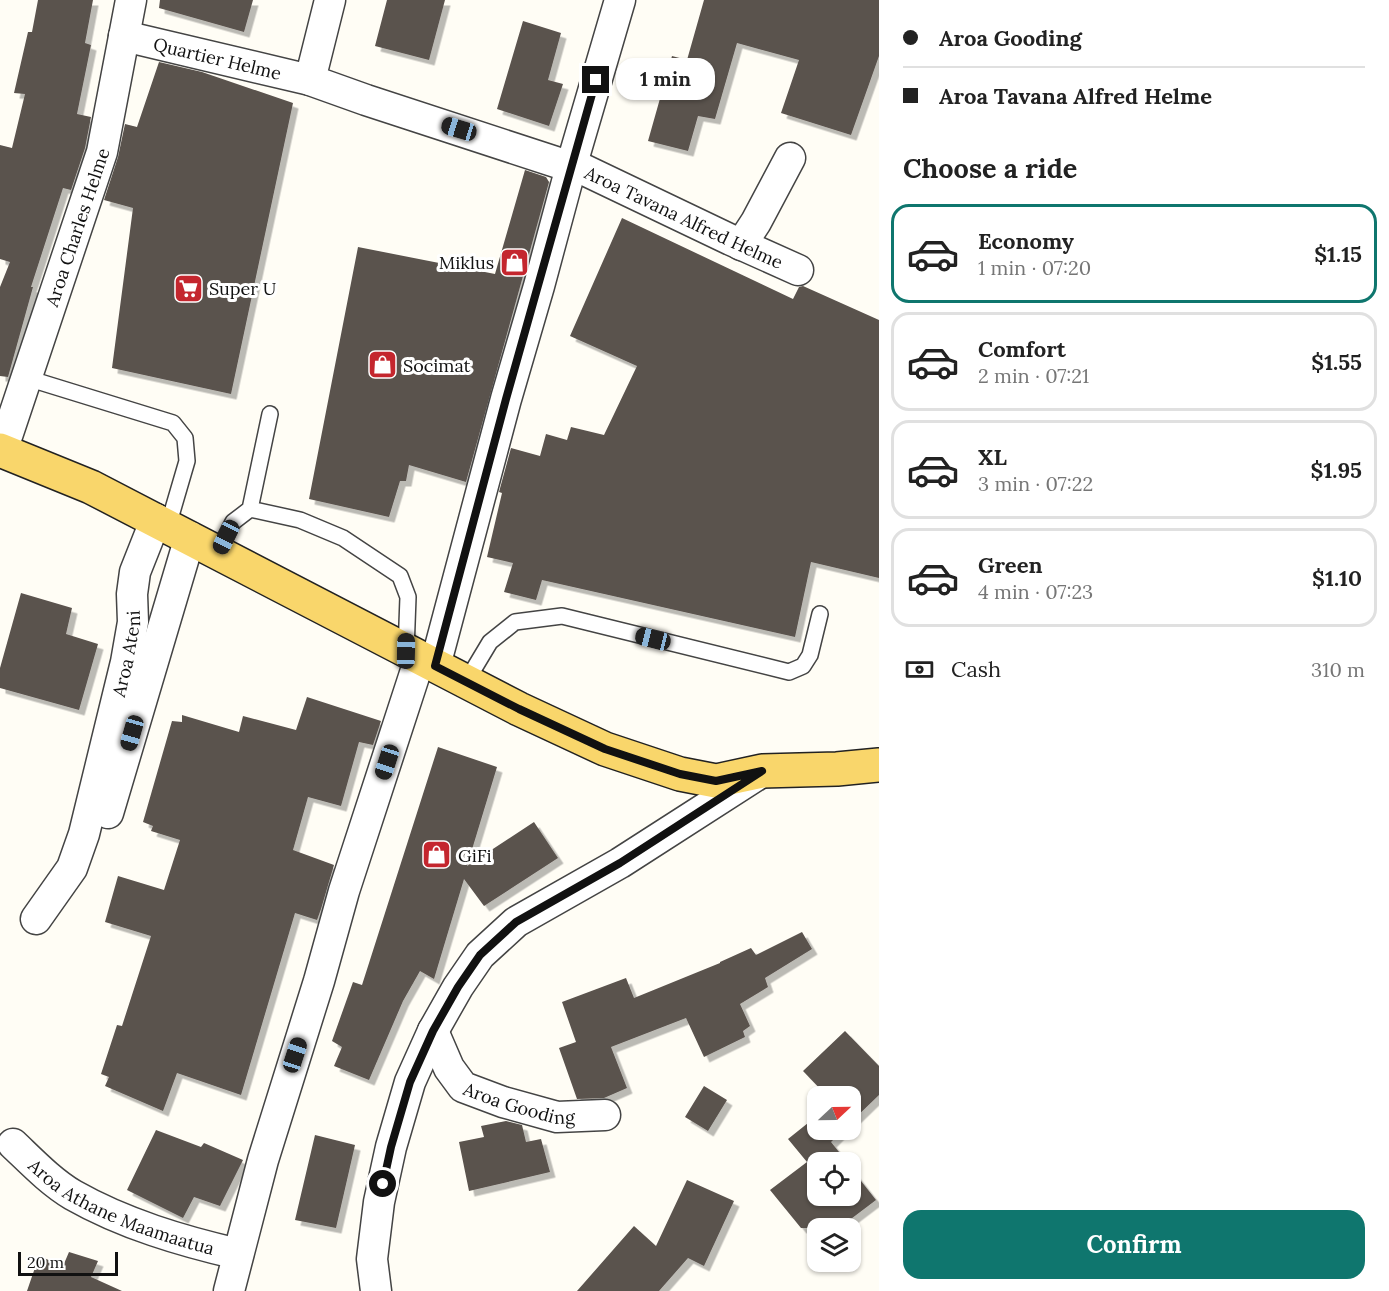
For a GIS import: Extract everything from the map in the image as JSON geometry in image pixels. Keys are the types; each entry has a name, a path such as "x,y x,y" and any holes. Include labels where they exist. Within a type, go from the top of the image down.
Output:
{"main road":[{"path":"1,450 92,487 466,682 605,749 680,774 716,781 762,771 837,769 879,765"}],"street":[{"name":"Aroa Charles Helme","path":"1,450 102,152 131,0"},
{"path":"310,80 330,0"},
{"name":"Aroa Tavana Alfred Helme","path":"229,1291 263,1160 319,981 344,891 506,399 620,0"},
{"name":"Quartier Helme","path":"124,36 310,80 571,165"},
{"path":"741,245 790,158"},
{"name":"Aroa Tavana Alfred Helme","path":"571,165 798,270"},
{"path":"90,871 183,534"},
{"name":"Aroa Ateni","path":"36,919 72,868 84,834 126,662 133,622 132,594 135,572 183,534"},
{"path":"376,1291 372,1259 379,1202 391,1147 410,1082 433,1031 458,987 480,955 516,922 620,863 762,771"},
{"name":"Aroa Gooding","path":"433,1031 449,1068 463,1087 503,1102 557,1117 605,1115"},
{"name":"Aroa Athane Maamaatua","path":"13,1144 72,1194 146,1228 190,1243 238,1254"}],"lane":[{"path":"27,378 173,423 185,438 187,461 183,534 233,522 249,508 270,414"},
{"path":"249,508 300,520 343,538 400,576 408,597 420,658"},
{"path":"466,682 490,642 515,622 562,616 789,672 803,666 810,655 820,614"}],"building":[{"path":"38,0 93,0 85,43 91,45 77,114 91,117 85,148 71,190 63,188 31,287 33,287 8,377 0,376 0,287 10,262 0,259 0,145 12,148 25,94 14,93 28,32 32,32"},
{"path":"160,0 253,0 244,32 159,8"},
{"path":"387,0 445,0 429,60 375,46"},
{"path":"704,0 879,0 879,56 851,135 781,113 799,60 737,43 715,119 698,116 688,151 648,141 672,56 687,60"},
{"path":"523,21 561,33 548,80 563,84 549,126 497,109"},
{"name":"Super U","path":"159,62 202,72 293,103 231,394 112,368 133,208 104,200 118,157 125,124 137,127"},
{"path":"525,170 546,177 549,182 466,482 409,465 406,481 400,481 389,517 309,499 358,247 495,274"},
{"path":"622,218 793,299 799,287 803,286 879,320 879,578 811,562 795,637 542,580 536,600 504,592 513,563 487,557 502,493 499,492 511,448 540,456 546,434 567,440 571,427 604,435 637,366 570,336"},
{"path":"21,593 72,608 66,634 98,644 79,710 0,688 0,668"},
{"path":"307,697 381,721 373,745 359,742 341,806 308,797 293,850 334,865 321,909 317,920 295,913 241,1095 177,1073 163,1111 105,1086 109,1077 101,1074 117,1025 122,1026 151,936 105,922 118,876 164,890 180,840 151,831 153,826 143,822 172,721 182,722 182,715 239,732 243,716 296,730"},
{"path":"438,747 497,767 467,866 534,822 558,858 484,906 464,879 434,979 420,971 403,1001 369,1080 334,1066 342,1047 332,1041 353,982 362,985"},
{"path":"802,932 812,949 765,978 768,987 740,1004 750,1026 743,1031 745,1037 704,1057 686,1018 611,1047 627,1088 604,1098 577,1099 559,1048 576,1042 562,1002 626,978 634,998 751,948 756,955"},
{"path":"845,1031 879,1066 879,1095 861,1112 861,1086 817,1086 803,1071"},
{"path":"704,1086 727,1100 708,1131 685,1117"},
{"path":"506,1121 522,1125 526,1142 541,1139 550,1172 469,1191 459,1142 484,1137 481,1126"},
{"path":"807,1124 807,1140 833,1140 831,1142 839,1152 807,1152 807,1162 788,1139"},
{"path":"156,1130 201,1147 204,1143 243,1160 220,1206 194,1197 183,1218 127,1190"},
{"path":"315,1135 355,1145 336,1228 295,1220"},
{"path":"807,1162 807,1206 861,1206 861,1181 876,1200 852,1218 807,1218 807,1228 801,1228 770,1190"},
{"path":"687,1180 734,1201 704,1266 688,1258 659,1291 577,1291 634,1226 656,1246"},
{"path":"69,1252 98,1261 91,1277 122,1291 27,1291 39,1256 63,1266"}],"place":[{"name":"Miklus","path":"515,262"},
{"name":"Super U","path":"188,288"},
{"name":"Socimat","path":"382,365"},
{"name":"GiFi","path":"437,855"}],"route":[{"path":"383,1184 410,1082 433,1031 458,987 480,955 516,922 620,863 762,771 716,781 680,774 605,749 435,666 506,399 596,80"}]}
